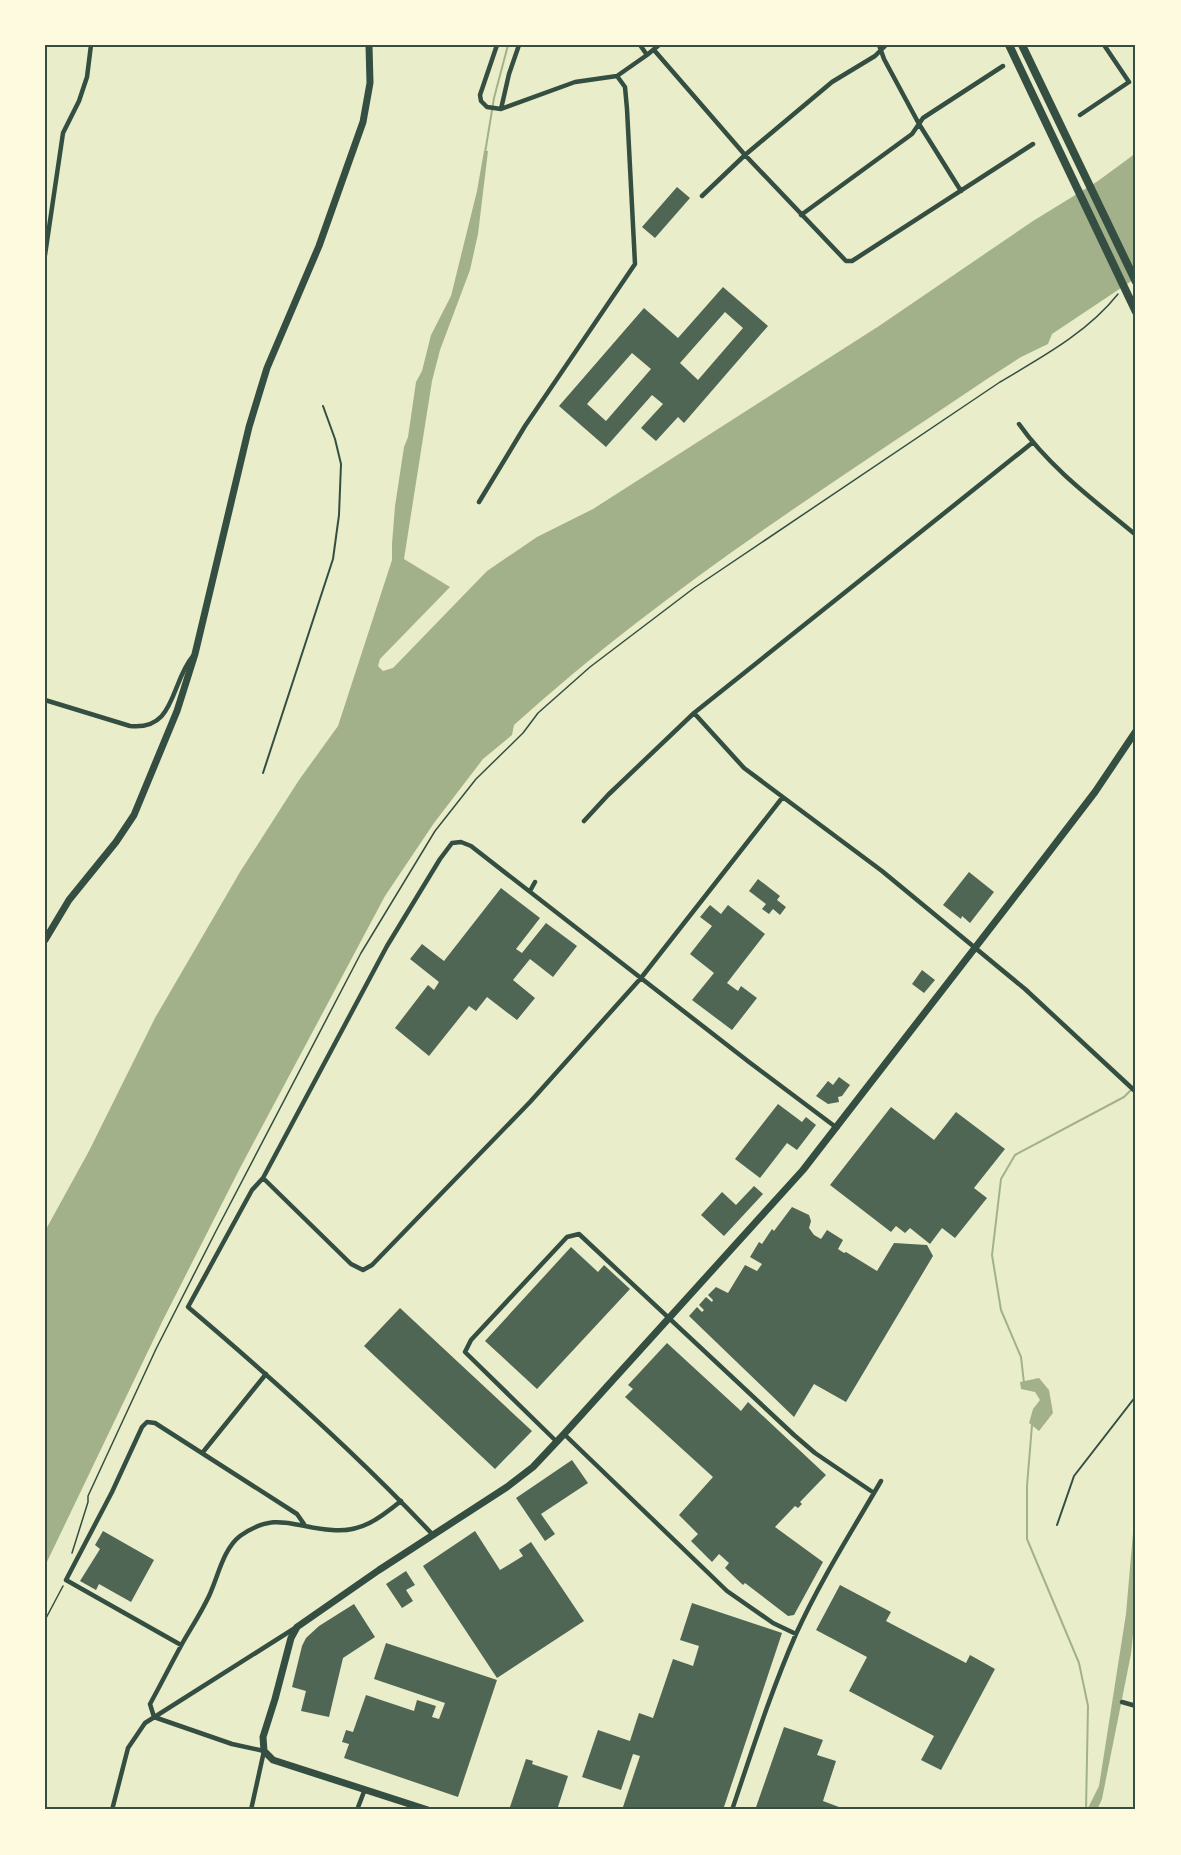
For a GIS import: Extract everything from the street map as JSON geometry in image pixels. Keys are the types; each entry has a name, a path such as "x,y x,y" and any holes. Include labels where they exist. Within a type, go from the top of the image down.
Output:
{"main road":[{"path":"45,940 69,900 116,842 134,815 177,711 195,654 249,427 267,368 319,246 363,122 370,82 369,45"},
{"path":"1009,45 1134,309"},
{"path":"1022,45 1136,282"},
{"path":"428,1810 273,1760 264,1751 263,1737 291,1638 297,1627 507,1487 533,1467 557,1442 792,1183 837,1128 1095,792 1136,731"}],"street":[{"path":"45,255 63,133 79,101 87,77 91,45"},
{"path":"496,45 481,87 481,101 487,107 499,109 575,82 617,76 659,45"},
{"path":"499,109 519,45"},
{"path":"640,45 647,56"},
{"path":"702,196 745,155 832,82 875,56 879,48 886,45"},
{"path":"1104,45 1129,82"},
{"path":"879,48 920,124 961,190"},
{"path":"654,50 745,155 846,261 852,261 1033,144"},
{"path":"801,215 912,134 923,118 1003,66"},
{"path":"479,502 525,426 635,264 625,87 617,76"},
{"path":"1080,115 1136,77"},
{"path":"1019,424 1032,443 1063,473 1136,535"},
{"path":"584,821 694,713 1032,443"},
{"path":"45,700 130,726 140,727 153,724 166,711 186,664 195,654"},
{"path":"694,713 744,768 882,871 1025,990 1136,1092"},
{"path":"263,1178 351,1264 363,1270 372,1265 530,1102 642,978 782,798"},
{"path":"434,1535 266,1374 188,1307 252,1190 263,1178 387,946 452,843 461,842 471,846 837,1128"},
{"path":"530,891 535,882"},
{"path":"557,1442 465,1352 471,1340 567,1237 579,1234 669,1320 815,1453 874,1493"},
{"path":"203,1452 266,1374"},
{"path":"181,1645 66,1580 112,1492 142,1427 147,1422 155,1423 203,1452 297,1514 304,1524"},
{"path":"564,1434 727,1591 774,1623 796,1634"},
{"path":"732,1810 777,1680 796,1634 818,1590 880,1481"},
{"path":"154,1717 150,1704 209,1597 230,1547 238,1537 264,1523 286,1521 332,1530 355,1528 377,1520 401,1501"},
{"path":"112,1810 128,1748 145,1723 297,1627"},
{"path":"1122,1702 1136,1706"},
{"path":"154,1717 232,1744 264,1751 251,1810"},
{"path":"357,1810 364,1789"}],"lane":[{"path":"263,773 333,559 339,515 341,464 323,406"},
{"path":"1057,1525 1074,1476 1136,1396"}],"path":[{"path":"70,1558 88,1496 156,1349 216,1230 361,953 435,831 476,779 523,734 538,713 590,667 694,588 982,395 1051,352 1099,316 1119,294"},
{"path":"45,1620 66,1580"}],"shaded area":[{"path":"484,151 488,151 478,234 470,270 440,350 432,381 404,559 450,587 380,659 378,666 383,671 393,668 487,571 537,537 593,509 879,326 1033,221 1098,181 1136,153 1136,278 1052,334 1048,344 1021,357 987,379 744,543 685,586 569,677 514,725 512,735 483,759 434,823 385,896 239,1170 163,1320 45,1566 45,1231 89,1151 155,1018 240,872 299,780 338,726 392,560 395,506 416,382 422,371 431,335 451,296 477,191"},
{"path":"1039,1378 1049,1390 1053,1413 1039,1431 1029,1423 1033,1409 1040,1400 1035,1392 1021,1389 1020,1382"},
{"path":"1136,1498 1136,1605 1131,1654 1102,1799 1097,1810 1087,1810 1099,1786 1126,1614"}],"building":[{"path":"677,187 690,198 655,238 642,227"},
{"path":"723,287 768,326 684,423 678,417 656,441 641,428 663,404 652,395 606,447 559,406 644,308 678,338","holes":["725,312 743,328 698,380 680,363","632,353 651,369 606,421 587,404"]},
{"path":"969,872 994,892 970,923 943,905"},
{"path":"758,879 780,896 777,900 786,907 780,915 773,909 769,914 762,909 766,904 749,891"},
{"path":"501,888 540,918 516,949 522,953 546,923 577,946 553,977 530,959 513,980 535,998 517,1020 487,997 476,1011 469,1006 429,1056 395,1028 428,985 434,990 439,982 410,959 422,944 444,961"},
{"path":"710,905 721,914 728,905 765,934 727,983 738,991 741,986 757,998 732,1030 692,1000 714,973 690,954 712,926 700,917"},
{"path":"922,970 935,980 924,993 912,984"},
{"path":"839,1077 850,1085 842,1096 838,1097 839,1102 828,1104 816,1096 828,1081 833,1085"},
{"path":"778,1104 802,1122 806,1117 816,1125 797,1150 787,1143 760,1178 735,1159"},
{"path":"891,1107 934,1140 956,1112 1005,1149 974,1188 987,1198 955,1238 942,1228 930,1244 910,1228 905,1233 896,1226 891,1232 830,1185"},
{"path":"754,1186 763,1194 724,1236 701,1215 722,1192 736,1205"},
{"path":"792,1207 809,1215 811,1221 809,1228 814,1235 821,1239 827,1230 843,1240 838,1249 877,1271 894,1243 927,1245 933,1256 846,1402 814,1384 794,1417 689,1316 697,1307 702,1312 704,1310 699,1305 706,1297 712,1302 713,1300 708,1295 716,1287 728,1293 745,1265 757,1271 762,1264 750,1257 759,1242 762,1244"},
{"path":"571,1247 598,1272 604,1265 630,1289 537,1389 485,1341"},
{"path":"400,1308 532,1431 495,1469 364,1346"},
{"path":"667,1343 741,1411 748,1402 826,1475 800,1502 802,1504 798,1508 795,1506 775,1527 823,1562 794,1615 788,1616 745,1583 743,1585 725,1568 729,1563 719,1554 712,1562 691,1541 698,1534 679,1515 713,1477 625,1397 633,1389 628,1385"},
{"path":"572,1460 588,1483 541,1514 555,1534 545,1541 516,1498"},
{"path":"103,1531 154,1560 131,1602 99,1584 96,1590 80,1581 100,1549 95,1545"},
{"path":"475,1531 500,1570 523,1556 519,1550 531,1542 584,1621 497,1678 423,1566"},
{"path":"406,1571 415,1585 406,1590 413,1601 402,1608 386,1584"},
{"path":"840,1585 891,1612 886,1621 966,1663 970,1655 995,1669 941,1770 921,1760 934,1736 849,1691 867,1657 816,1630"},
{"path":"692,1603 782,1633 723,1810 622,1810 640,1756 633,1754 621,1790 582,1777 598,1730 630,1741 639,1713 653,1718 673,1659 693,1666 699,1646 680,1640"},
{"path":"354,1604 375,1637 343,1658 329,1717 301,1711 306,1691 292,1687 302,1646 306,1638 319,1626"},
{"path":"386,1643 497,1680 458,1797 344,1758 349,1744 342,1742 346,1730 353,1732 366,1695 414,1711 417,1700 436,1706 432,1717 439,1719 445,1703 374,1679"},
{"path":"784,1727 823,1740 817,1755 836,1761 823,1801 847,1810 755,1810"},
{"path":"526,1759 533,1761 532,1764 568,1776 557,1810 509,1810"}],"waterway":[{"path":"485,153 494,98 508,45"},
{"path":"1024,1383 1021,1357 1001,1310 992,1255 1001,1179 1015,1155 1124,1097 1136,1085"},
{"path":"1032,1425 1027,1486 1027,1539 1079,1663 1088,1706 1086,1810"}]}
